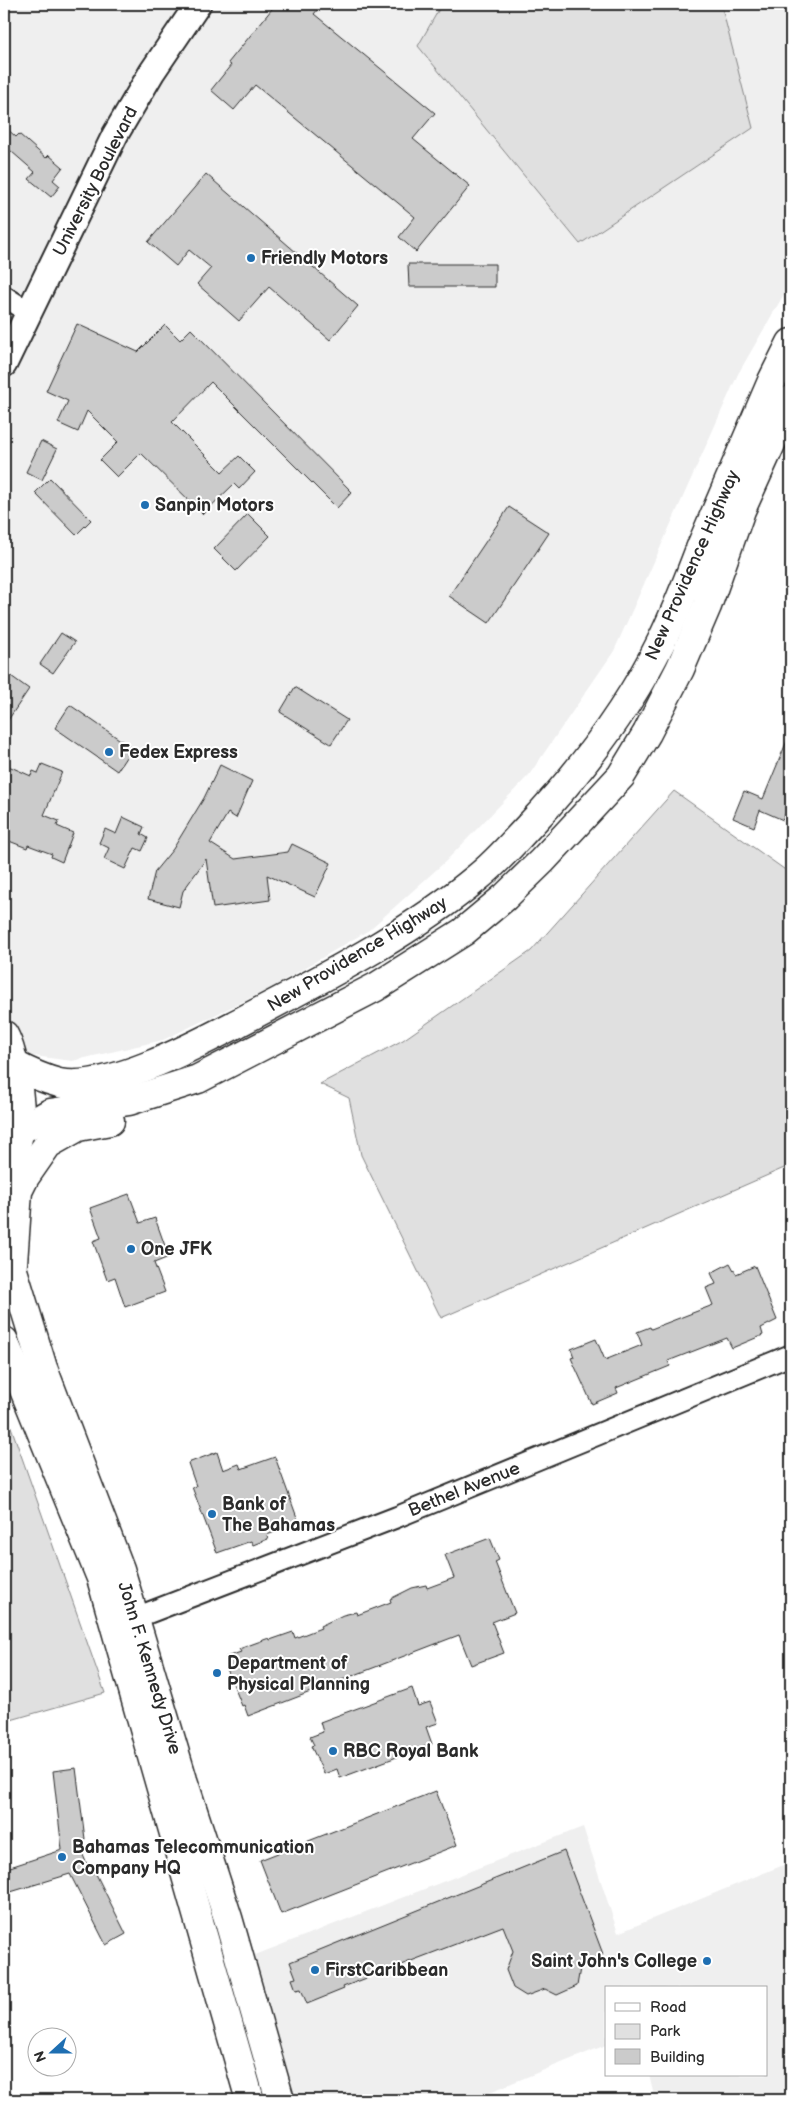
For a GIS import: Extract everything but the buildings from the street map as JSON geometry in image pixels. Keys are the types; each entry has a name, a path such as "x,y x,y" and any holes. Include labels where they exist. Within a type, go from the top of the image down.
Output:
{"highway":[{"name":"New Providence Highway","path":"13,1064 32,1074 62,1084 93,1082 120,1076 155,1063 202,1042 303,989 385,941 443,905 501,857 562,791 596,747 637,684 661,642 772,381 791,343"},
{"name":"New Providence Highway","path":"19,1131 50,1113 129,1101 198,1080 376,987 463,932 505,897 542,861 621,776 680,669 706,606 740,510 791,400"},
{"path":"4,1035 13,1064 19,1131 14,1149 4,1165"},
{"path":"12,1274 18,1191 25,1177 48,1144 78,1128 130,1116 172,1100 198,1080"},
{"name":"John F. Kennedy Drive","path":"4,1241 12,1274 42,1368 120,1569 183,1780 228,1918 280,2100"},
{"name":"John F. Kennedy Drive","path":"4,1341 101,1578 250,2100"}],"main road":[{"name":"University Boulevard","path":"4,364 115,135 152,72 198,4"}],"street":[{"path":"4,296 30,313"},
{"name":"Bethel Avenue","path":"135,1618 406,1514 791,1355"}],"shaded area":[{"path":"4,4 791,4 791,282 738,374 614,651 529,775 446,861 369,930 269,989 163,1040 72,1061 4,1052"},
{"path":"583,1827 618,1933 791,1862 791,2100 655,2100 649,2076 768,2076 768,1986 605,1986 605,2045 470,2100 295,2100 250,1957"}],"green space":[{"path":"442,4 721,4 753,128 580,244 418,46"},
{"path":"674,791 791,874 791,1165 441,1318 361,1155 349,1098 320,1084 403,1040 531,951"},
{"path":"9,1421 105,1693 4,1722 4,1422"}],"place":[{"name":"Friendly Motors","path":"251,258"},
{"name":"Sanpin Motors","path":"145,505"},
{"name":"Fedex Express","path":"109,752"},
{"name":"One JFK","path":"131,1249"},
{"name":"Bank of The Bahamas","path":"212,1514"},
{"name":"Department of Physical Planning","path":"217,1673"},
{"name":"RBC Royal Bank","path":"333,1751"},
{"name":"Bahamas Telecommunication Company HQ","path":"62,1857"},
{"name":"Saint John's College","path":"707,1961"},
{"name":"FirstCaribbean","path":"315,1970"}]}
